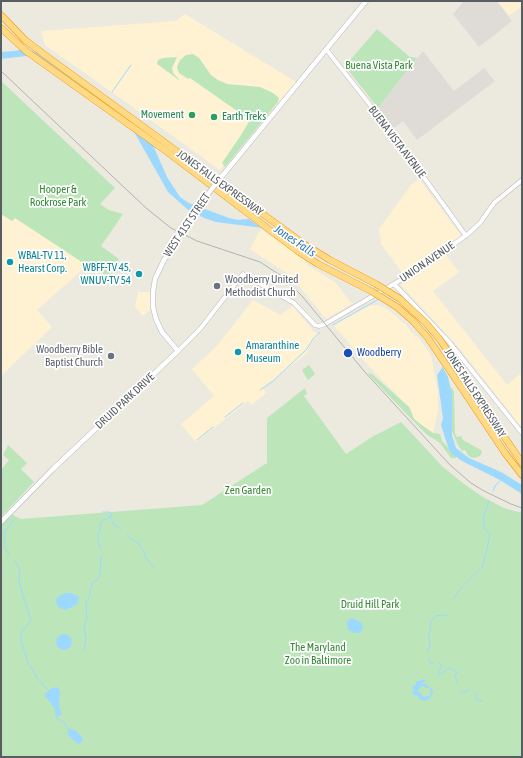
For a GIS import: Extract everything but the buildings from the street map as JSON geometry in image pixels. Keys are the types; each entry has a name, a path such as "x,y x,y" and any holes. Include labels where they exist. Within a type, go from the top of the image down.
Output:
{"highway":[{"name":"JONES FALLS EXPRESSWAY","path":"1,16 25,40 304,244 330,260 376,284 411,308 432,330 522,463"},
{"name":"JONES FALLS EXPRESSWAY","path":"1,28 26,51 166,151 299,252 318,264 371,291 397,307 413,321 428,338 505,453 522,475"}],"main road":[{"name":"WEST 41ST STREET","path":"178,351 162,332 156,319 153,307 154,286 157,273 204,198 366,1"},
{"name":"DRUID PARK DRIVE","path":"1,522 56,466 178,351"}],"street":[{"name":"BUENA VISTA AVENUE","path":"326,49 389,129 466,236"},
{"name":"UNION AVENUE","path":"243,274 294,303 314,324 319,326 421,268 466,236 480,223 494,203 522,180"},
{"name":"DRUID PARK DRIVE","path":"178,351 196,333 243,274"},
{"path":"394,284 450,343 522,433"}],"shaded area":[{"path":"464,1 497,1 512,21 479,47 453,14"},
{"path":"497,1 522,1 522,6 509,16"},
{"path":"185,14 296,82 220,170 45,45 41,31 175,21"},
{"path":"423,51 454,91 484,68 495,81 417,140 403,121 394,128 394,130 378,108"},
{"path":"419,179 460,236 418,267 404,275 381,244 379,229 411,185"},
{"path":"1,214 12,221 15,218 88,266 37,310 52,327 1,376"},
{"path":"262,230 303,258 306,264 336,283 352,304 326,319 291,276 250,249 259,232"},
{"path":"446,255 459,272 433,291 507,385 520,374 522,377 522,428 460,349 401,285"},
{"path":"138,292 153,292 153,307 143,316 135,307"},
{"path":"253,300 280,315 293,306 313,331 319,334 313,341 306,354 263,388 266,393 252,405 248,401 196,442 181,424 214,396 192,369 215,348"},
{"path":"378,305 387,309 405,324 415,336 417,336 431,355 438,392 438,410 433,433 414,419 411,409 375,373 333,325 369,306"}],"green space":[{"name":"Buena Vista Park","path":"377,29 410,57 417,58 378,108 345,66"},
{"path":"193,54 199,58 211,75 218,80 227,84 260,87 273,93 279,98 278,102 225,167 222,163 250,120 190,78 188,79 179,73 177,67 180,60 186,55"},
{"path":"177,57 172,68 173,73 179,80 157,64 158,60 163,58"},
{"name":"Hooper & Rockrose Park","path":"1,81 115,188 100,204 109,210 123,214 101,246 119,259 109,274 106,275 88,266 15,218 12,221 1,214"},
{"path":"309,365 315,374 308,380 302,370"},
{"path":"368,373 372,374 409,407 414,419 433,433 440,434 442,441 456,456 456,458 451,458 440,443 426,434"},
{"path":"450,387 454,392 455,434 457,437 461,436 463,440 481,450 482,453 480,456 474,458 470,457 466,451 462,451 458,445 452,431"},
{"name":"Druid Hill Park","path":"305,388 307,394 304,396 346,454 372,437 401,422 443,467 464,484 483,497 504,508 522,513 522,757 1,757 1,526 11,514 21,519 202,505 267,463 267,418"},
{"path":"8,445 27,463 21,469 34,482 1,517 1,470 9,460 3,455"}],"water":[{"path":"25,49 36,52 63,69 87,86 95,94 116,106 141,124 150,138 167,177 180,197 189,203 229,218 238,220 258,218 273,221 285,228 338,267 386,292 412,310 432,332 451,360 452,364 448,377 452,395 452,435 456,448 469,458 501,472 522,485 522,494 500,480 462,461 451,453 441,425 443,418 437,375 442,368 442,363 432,346 399,309 375,293 327,270 263,228 216,222 204,218 187,209 168,192 133,130 122,120 86,94 72,87 36,59 26,56 1,59 1,52"},
{"path":"71,593 79,598 76,605 66,610 57,605 56,600 60,595"},
{"path":"352,618 362,623 363,627 360,633 354,633 348,630 347,621"},
{"path":"61,634 67,634 72,639 70,648 67,650 61,650 56,645 56,639"},
{"path":"423,679 426,681 421,684 425,684 432,689 433,693 432,696 430,695 430,689 422,686 417,691 423,695 422,697 431,697 429,700 428,699 425,701 419,699 419,697 416,695 414,696 414,694 411,693 414,691 412,686 415,686 417,681"},
{"path":"57,687 60,691 59,708 62,714 60,716 55,714 55,709 45,696 45,694 52,688"},
{"path":"70,729 75,730 81,736 83,739 82,742 78,744 70,737 67,732"}],"pier":[{"name":"Jones Falls","path":"258,216 274,219 282,223 315,249 374,283 424,319 454,364 450,375 451,382 431,347 398,311 374,295 326,272 247,218"}],"waterway":[{"path":"112,92 131,65"},
{"path":"333,325 379,299"},
{"path":"260,390 273,381 307,349 313,339 320,332"},
{"path":"225,417 243,403"},
{"path":"197,440 213,427"},
{"path":"493,491 495,486 501,480"},
{"path":"454,599 459,590 482,567 484,562 490,535 484,527 484,516 489,501"},
{"path":"101,550 98,541 101,525 100,522 112,515 110,512 103,512"},
{"path":"110,517 114,525 121,529"},
{"path":"1,536 14,520"},
{"path":"5,530 4,547 9,554"},
{"path":"127,536 139,544 145,553 144,555 153,567"},
{"path":"84,651 86,639 84,625 87,619 86,603 92,583 98,579 100,574 101,556"},
{"path":"15,561 20,570 19,583 31,620 21,633 21,642 28,662 38,679 49,691"},
{"path":"428,652 427,650 430,648 429,639 431,621 435,616 447,615"},
{"path":"429,658 430,663 433,663"},
{"path":"438,662 442,665 438,674 439,675 448,669 453,669 457,672 455,677 458,683"},
{"path":"461,692 463,693 468,690 470,691"},
{"path":"475,693 477,700 482,701"},
{"path":"57,715 56,718 64,722 68,730"}],"tram line":[{"path":"1,71 146,208 171,228 197,241 260,262 283,277 302,296 364,371 450,465 471,483 484,491 522,508"}],"place":[{"name":"Movement","path":"192,115"},
{"name":"Earth Treks","path":"214,117"},
{"name":"WBAL-TV 11, Hearst Corp.","path":"10,262"},
{"name":"WBFF-TV 45, WNUV-TV 54","path":"139,274"},
{"name":"Woodberry United Methodist Church","path":"217,286"},
{"name":"Amaranthine Museum","path":"238,352"},
{"name":"Woodberry","path":"348,353"},
{"name":"Woodberry Bible Baptist Church","path":"111,356"}],"park label":[{"name":"Zen Garden","path":"248,491"},
{"name":"The Maryland Zoo in Baltimore","path":"318,654"}]}
